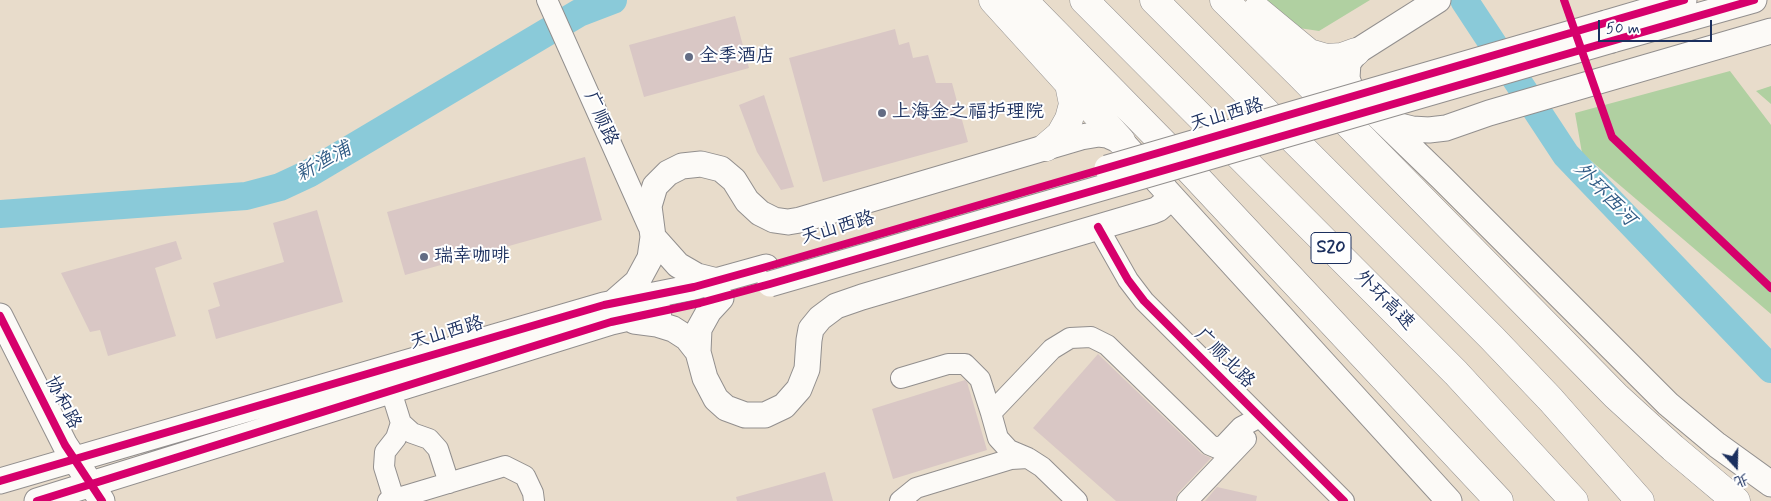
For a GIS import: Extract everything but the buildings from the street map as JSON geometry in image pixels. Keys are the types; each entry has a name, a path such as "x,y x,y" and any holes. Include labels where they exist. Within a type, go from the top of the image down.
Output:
{"highway":[{"path":"993,0 1121,141"},
{"path":"1023,0 1182,162 1499,501"},
{"name":"外环高速","path":"1084,0 1456,373 1574,501"},
{"name":"S20","path":"1154,0 1492,338 1551,400 1640,501"},
{"path":"1224,0 1616,396 1673,448 1736,501"},
{"path":"1244,0 1351,90"},
{"path":"1309,53 1326,58 1342,57 1356,52"},
{"path":"1046,147 1060,135 1071,115 1073,104 1069,84"}],"main road":[{"path":"1613,27 1638,0"},
{"name":"天山西路","path":"0,481 73,459 616,311 719,289 768,276 1613,27 1684,0"},
{"name":"天山西路","path":"1613,27 1754,0"},
{"path":"1436,1 1356,52 1348,63 1347,78 1351,90 1442,178 1668,404 1717,446 1771,484"},
{"path":"1377,116 1396,125 1412,129 1446,128 1489,113 1771,31"},
{"path":"1442,178 1437,159 1438,143 1446,128"},
{"path":"698,352 687,338 673,329 616,311 642,274 650,258 653,237 649,213 653,190 662,177 682,166 701,164 721,169 732,178 750,204 760,213 774,220 788,222 810,218 1081,137 1099,134 1108,135 1121,141 1449,501"},
{"path":"653,237 678,265 719,289 698,335 698,352 708,386 716,399 723,406 741,414 753,416 766,415 784,406 799,389 807,369 811,329 820,318 836,306 1153,211 1165,203 1167,195 1165,189"},
{"path":"1153,211 1184,214 1193,220"},
{"name":"天山西路","path":"37,501 96,493 616,311"},
{"name":"协和路","path":"0,316 57,430 73,459 96,493"}],"street":[{"name":"广顺路","path":"550,6 653,237"},
{"name":"广顺北路","path":"1098,227 1128,280 1144,301 1344,501"},
{"path":"991,413 1052,349 1070,338 1091,337 1107,345 1210,445 1217,448 1224,445 1241,427 1260,417"},
{"path":"900,378 948,364 966,364 980,379 998,438 1009,450 1028,458 1042,467 1077,501"},
{"path":"391,390 401,423 412,433 429,439 438,449 449,483"},
{"path":"1187,501 1249,435 1260,417"},
{"path":"401,423 396,438 385,452 384,459 391,500 505,466 525,476 533,493 534,501"},
{"path":"900,501 916,488 1011,458 1028,458"}],"green space":[{"path":"1265,0 1370,0 1319,31 1299,28"},
{"path":"1730,71 1771,125 1771,314 1582,153 1575,113"},
{"path":"1771,86 1771,104 1756,91"}],"waterway":[{"name":"新渔浦","path":"0,214 246,196 280,187 310,173 579,13 613,0"},
{"name":"外环西河","path":"1464,0 1566,155 1771,369"}],"cycle path":[{"path":"1564,0 1612,137 1771,288"},
{"path":"0,481 604,305 694,287 766,267 1684,0"},
{"path":"37,501 611,322 700,303 770,284 1754,0"},
{"path":"1098,227 1128,280 1144,301 1344,501"},
{"path":"0,316 65,445 102,501"}],"place":[{"name":"全季酒店","path":"689,57"},
{"name":"上海金之福护理院","path":"882,113"},
{"name":"瑞幸咖啡","path":"424,257"}]}
